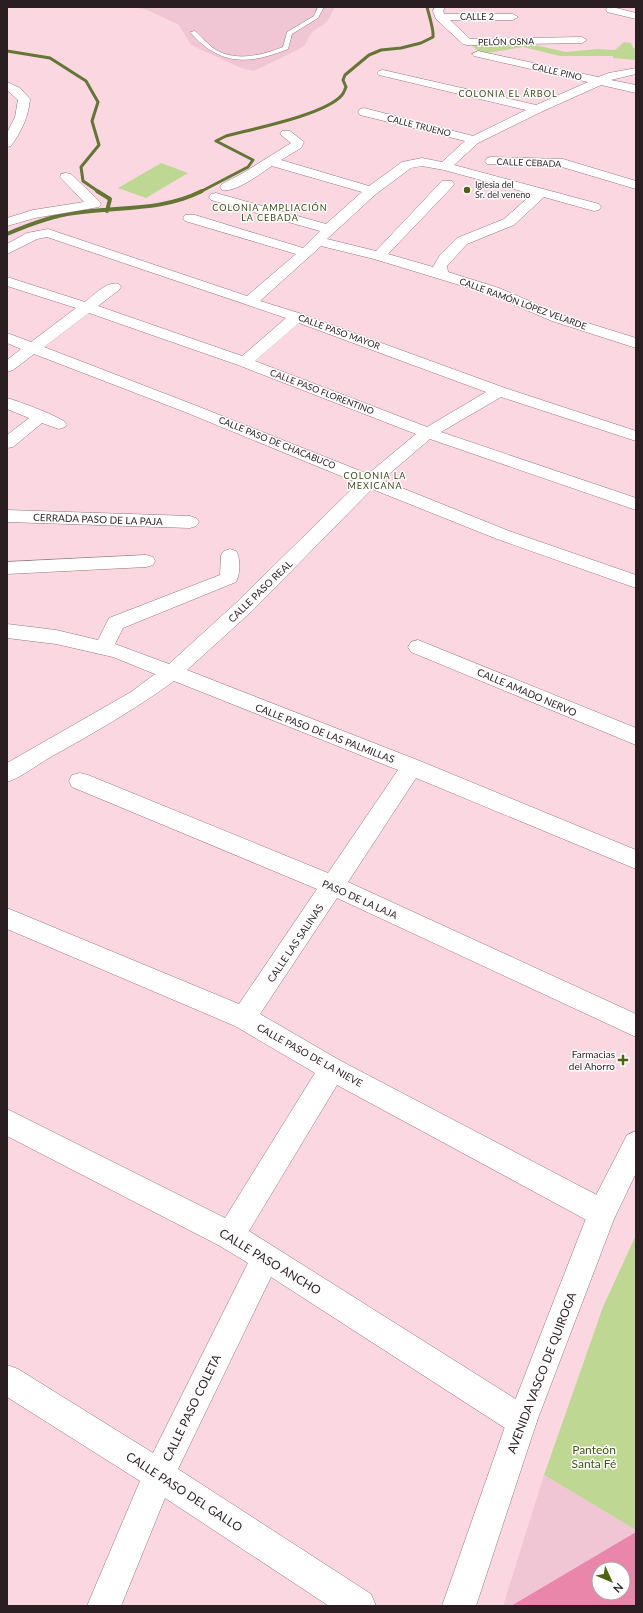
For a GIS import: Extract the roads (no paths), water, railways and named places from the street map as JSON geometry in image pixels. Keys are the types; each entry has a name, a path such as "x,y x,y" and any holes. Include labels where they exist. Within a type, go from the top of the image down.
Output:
{"street":[{"path":"611,10 636,16"},
{"name":"CALLE 2","path":"440,12 513,18"},
{"name":"PELÓN OSNA","path":"440,12 467,42 582,40"},
{"name":"CALLE PINO","path":"478,54 636,89"},
{"path":"446,166 474,140 537,109 613,75 636,71"},
{"path":"383,73 537,109"},
{"path":"7,85 16,90 24,99 24,107 13,120 7,143"},
{"name":"CALLE TRUENO","path":"364,112 474,140"},
{"path":"227,187 248,176 297,145 298,142 286,134"},
{"path":"270,161 371,191"},
{"name":"CALLE CEBADA","path":"491,161 563,163 636,185"},
{"path":"249,302 306,253 329,229 371,191 412,163 422,162 446,166 594,207"},
{"path":"7,222 33,214 94,204 66,177"},
{"path":"379,256 447,184"},
{"path":"441,274 440,266 445,258 462,241 509,222 542,192"},
{"path":"216,197 329,229"},
{"path":"190,218 306,253"},
{"name":"CALLE PASO MAYOR","path":"7,250 40,233 48,234 297,317 499,391 636,436"},
{"name":"CALLE RAMÓN LÓPEZ VELARDE","path":"318,241 379,256 494,291 557,318 636,344"},
{"name":"CALLE PASO FLORENTINO","path":"7,281 87,307 244,362 428,433 636,504"},
{"path":"7,368 114,287"},
{"path":"244,362 297,317"},
{"name":"CALLE PASO DE CHACABUCO","path":"7,338 198,412 503,535 636,582"},
{"name":"CALLE PASO REAL","path":"7,774 28,760 138,697 170,673 244,607 370,481 428,433 499,391"},
{"path":"7,403 59,424"},
{"path":"7,443 41,416"},
{"name":"CERRADA PASO DE LA PAJA","path":"7,516 190,522"},
{"path":"103,648 116,623 229,578 230,555"},
{"path":"7,568 146,561"},
{"name":"CALLE PASO DE LAS PALMILLAS","path":"7,631 56,637 117,651 412,767 636,860"},
{"name":"CALLE AMADO NERVO","path":"418,647 636,737"},
{"name":"CALLE LAS SALINAS","path":"244,1018 334,886 412,767"},
{"name":"PASO DE LA LAJA","path":"80,780 334,886 636,1026"},
{"name":"CALLE PASO DE LA NIEVE","path":"7,918 244,1018 332,1069 602,1213"},
{"path":"230,1236 332,1069"},
{"name":"CALLE PASO ANCHO","path":"7,1122 230,1236 266,1257 522,1421"},
{"name":"AVENIDA VASCO DE QUIROGA","path":"459,1606 522,1421 602,1213 636,1144"},
{"name":"CALLE PASO COLETA","path":"104,1606 159,1475 266,1257"},
{"name":"CALLE PASO DEL GALLO","path":"7,1380 159,1475 359,1606"}],"lane":[{"path":"192,32 216,52 235,57 253,58 272,54 286,48 289,33 316,17 321,7"}],"waterway":[{"path":"202,191 248,167 253,160 216,141 226,136 305,115 333,102 342,95 346,87 343,80 345,75 369,55 381,50 401,48 421,43 433,37 427,7"},
{"path":"7,51 50,58 86,81 98,102 92,121 99,145 81,167 83,181 99,192"},
{"path":"97,191 110,199 107,210"},
{"path":"107,210 155,205 186,198 202,191"},
{"path":"7,234 31,224 57,216 107,210"}],"place":[{"name":"Iglesia del Sr. del veneno","path":"467,190"},
{"name":"Farmacias del Ahorro","path":"623,1060"}],"district":[{"name":"COLONIA EL ÁRBOL","path":"508,94"},
{"name":"COLONIA AMPLIACIÓN LA CEBADA","path":"270,214"},
{"name":"COLONIA LA MEXICANA","path":"375,482"}],"park label":[{"name":"Panteón Santa Fé","path":"594,1457"}]}
